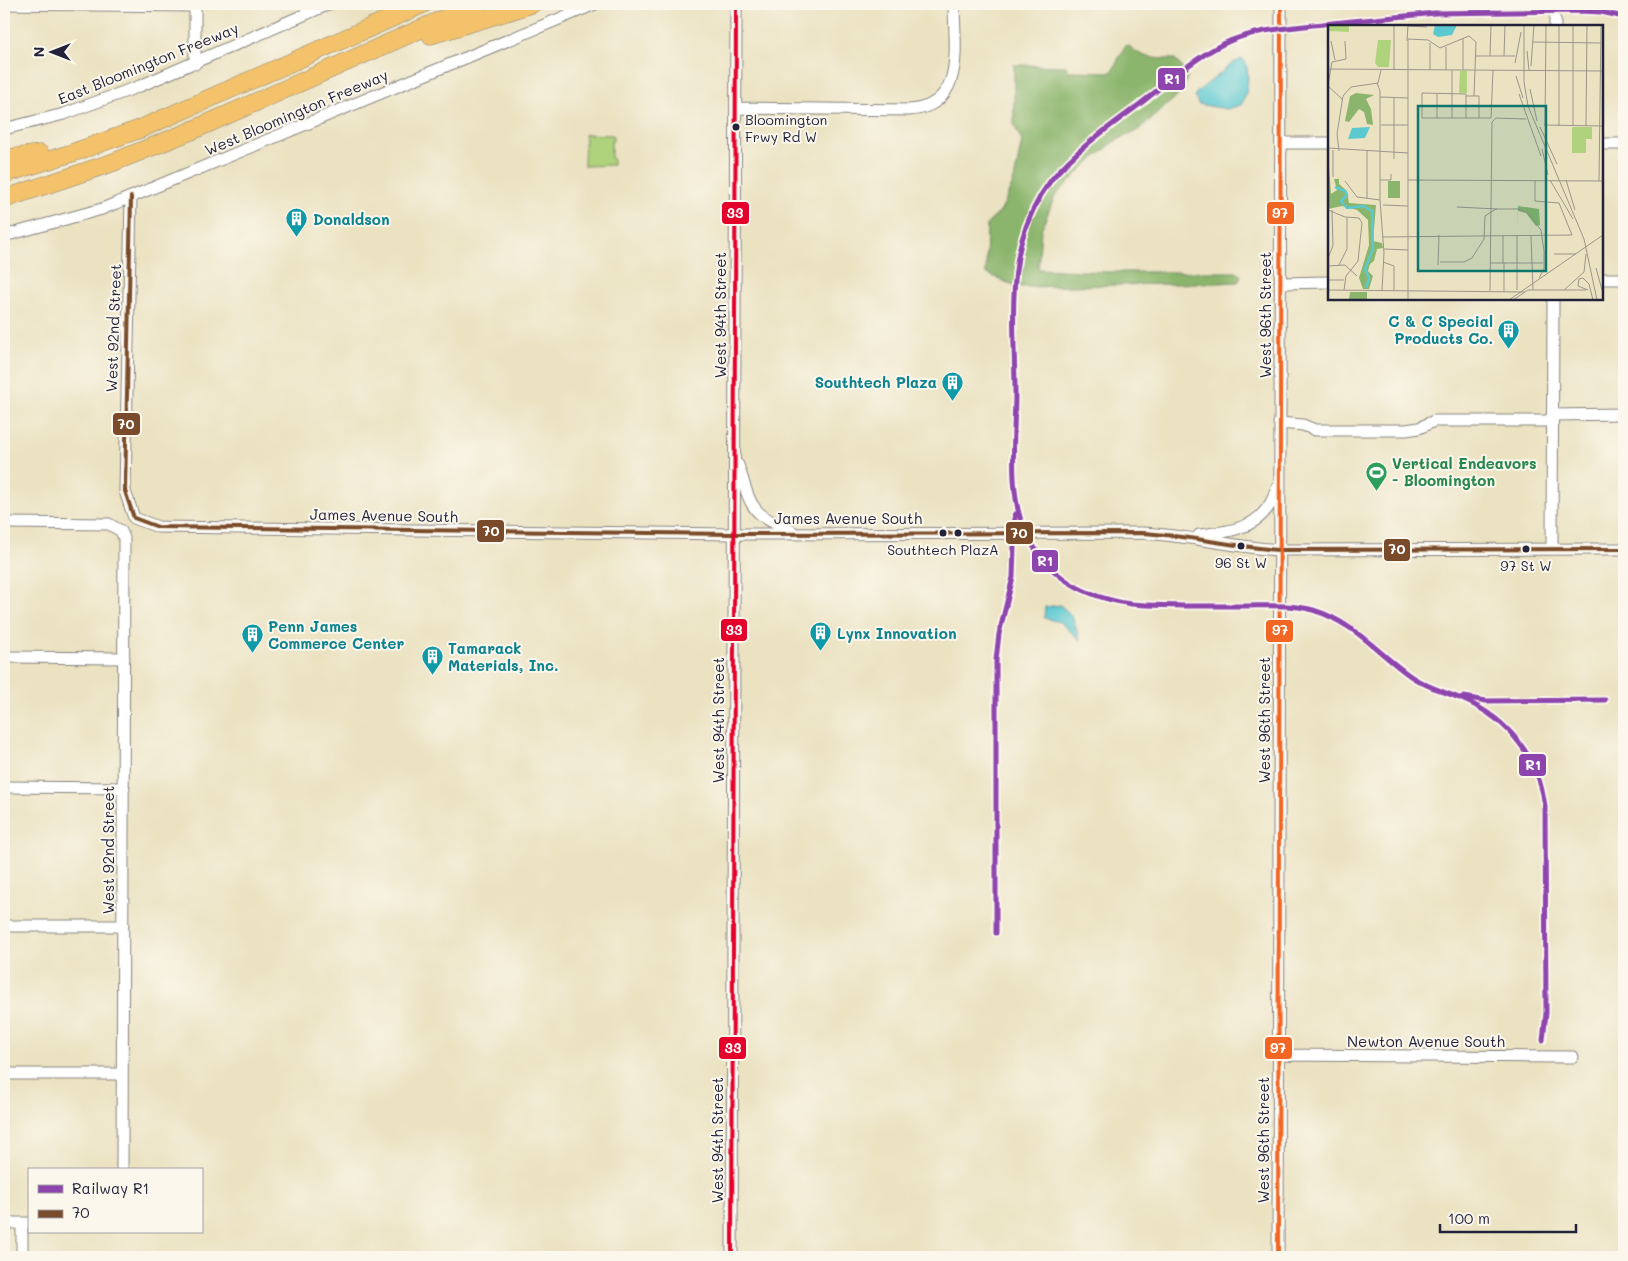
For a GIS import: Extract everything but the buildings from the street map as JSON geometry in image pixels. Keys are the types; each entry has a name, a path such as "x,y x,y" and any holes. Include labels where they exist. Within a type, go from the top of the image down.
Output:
{"highway":[{"path":"4,174 90,147 140,128 422,4"},
{"path":"4,198 114,162 191,131 477,4"},
{"path":"356,58 532,4"},
{"path":"4,159 90,147"}],"street":[{"path":"4,4 195,5 194,64"},
{"name":"East Bloomington Freeway","path":"4,129 64,114 194,64 328,4"},
{"name":"West Bloomington Freeway","path":"4,236 102,209 595,4"},
{"name":"West 94th Street","path":"732,1257 736,4"},
{"path":"736,108 909,110 928,107 942,98 953,74 954,4"},
{"name":"West 96th Street","path":"1278,1257 1281,4"},
{"path":"1281,143 1328,143"},
{"path":"1603,144 1624,144"},
{"name":"West 92nd Street","path":"131,197 125,491 134,518"},
{"path":"1603,279 1624,279"},
{"path":"1280,283 1328,282"},
{"path":"1552,549 1553,300"},
{"path":"1279,423 1303,425 1315,430 1406,430 1419,428 1434,421 1624,414"},
{"path":"735,454 748,496 756,512 767,520 798,533"},
{"path":"1184,536 1234,531 1254,521 1273,500 1279,479"},
{"name":"James Avenue South","path":"134,518 158,527 734,534 1130,533 1184,536 1252,548 1279,550 1624,549"},
{"name":"West 92nd Street","path":"4,523 109,524 121,531 124,540 122,1168"},
{"path":"4,657 124,658"},
{"path":"4,787 124,788"},
{"path":"4,926 123,926"},
{"name":"Newton Avenue South","path":"1279,1055 1573,1056"},
{"path":"4,1074 122,1074"},
{"path":"4,1223 25,1223 22,1257"}],"green space":[{"path":"1125,46 1129,46 1145,56 1175,59 1188,75 1183,91 1137,131 1115,141 1086,165 1055,196 1041,230 1038,269 1106,272 1237,272 1241,276 1238,282 1022,287 1005,282 986,273 987,224 1001,211 1014,180 1022,141 1014,125 1014,65 1066,66 1068,71 1112,72"},
{"path":"585,134 613,135 611,158 613,159 613,165 584,166"}],"water":[{"path":"1242,59 1247,65 1248,77 1247,90 1241,105 1227,109 1198,104 1195,96 1196,93 1233,63"},
{"path":"1060,605 1072,616 1080,640 1060,622 1044,618 1045,607"}],"rail line":[{"name":"R1","path":"1433,13 1580,11 1601,12 1624,17"},
{"name":"R1","path":"1435,13 1285,28 1259,32 1235,39 1211,50 1189,65 1091,141 1060,169 1046,187 1029,218 1017,261 1014,298 1014,485 1021,520 1036,550 1057,574 1084,590 1114,601 1131,604 1160,606 1279,606 1313,610 1327,615 1353,630 1415,679 1480,708 1507,729 1519,742 1536,772 1542,788 1545,806 1546,1013 1543,1040"},
{"name":"R1","path":"996,933 996,660 999,634 1013,577 1015,514"},
{"name":"R1","path":"1464,697 1486,701 1605,700"}],"transit line":[{"name":"33","path":"732,1257 736,4"},
{"name":"97","path":"1278,1257 1281,4"},
{"name":"70","path":"131,197 125,491 134,518 158,527 734,534 1141,533 1279,550 1624,549"}],"place":[{"name":"Bloomington Frwy Rd W","path":"736,127"},
{"name":"Donaldson","path":"297,238"},
{"name":"C & C Special Products Co.","path":"1509,349"},
{"name":"Southtech Plaza","path":"953,401"},
{"name":"Vertical Endeavors - Bloomington","path":"1376,491"},
{"name":"Southtech PlazA","path":"943,533"},
{"name":"96 St W","path":"1241,546"},
{"name":"97 St W","path":"1526,549"},
{"name":"Lynx Innovation","path":"821,652"},
{"name":"Penn James Commerce Center","path":"252,654"},
{"name":"Tamarack Materials, Inc.","path":"432,676"}]}
